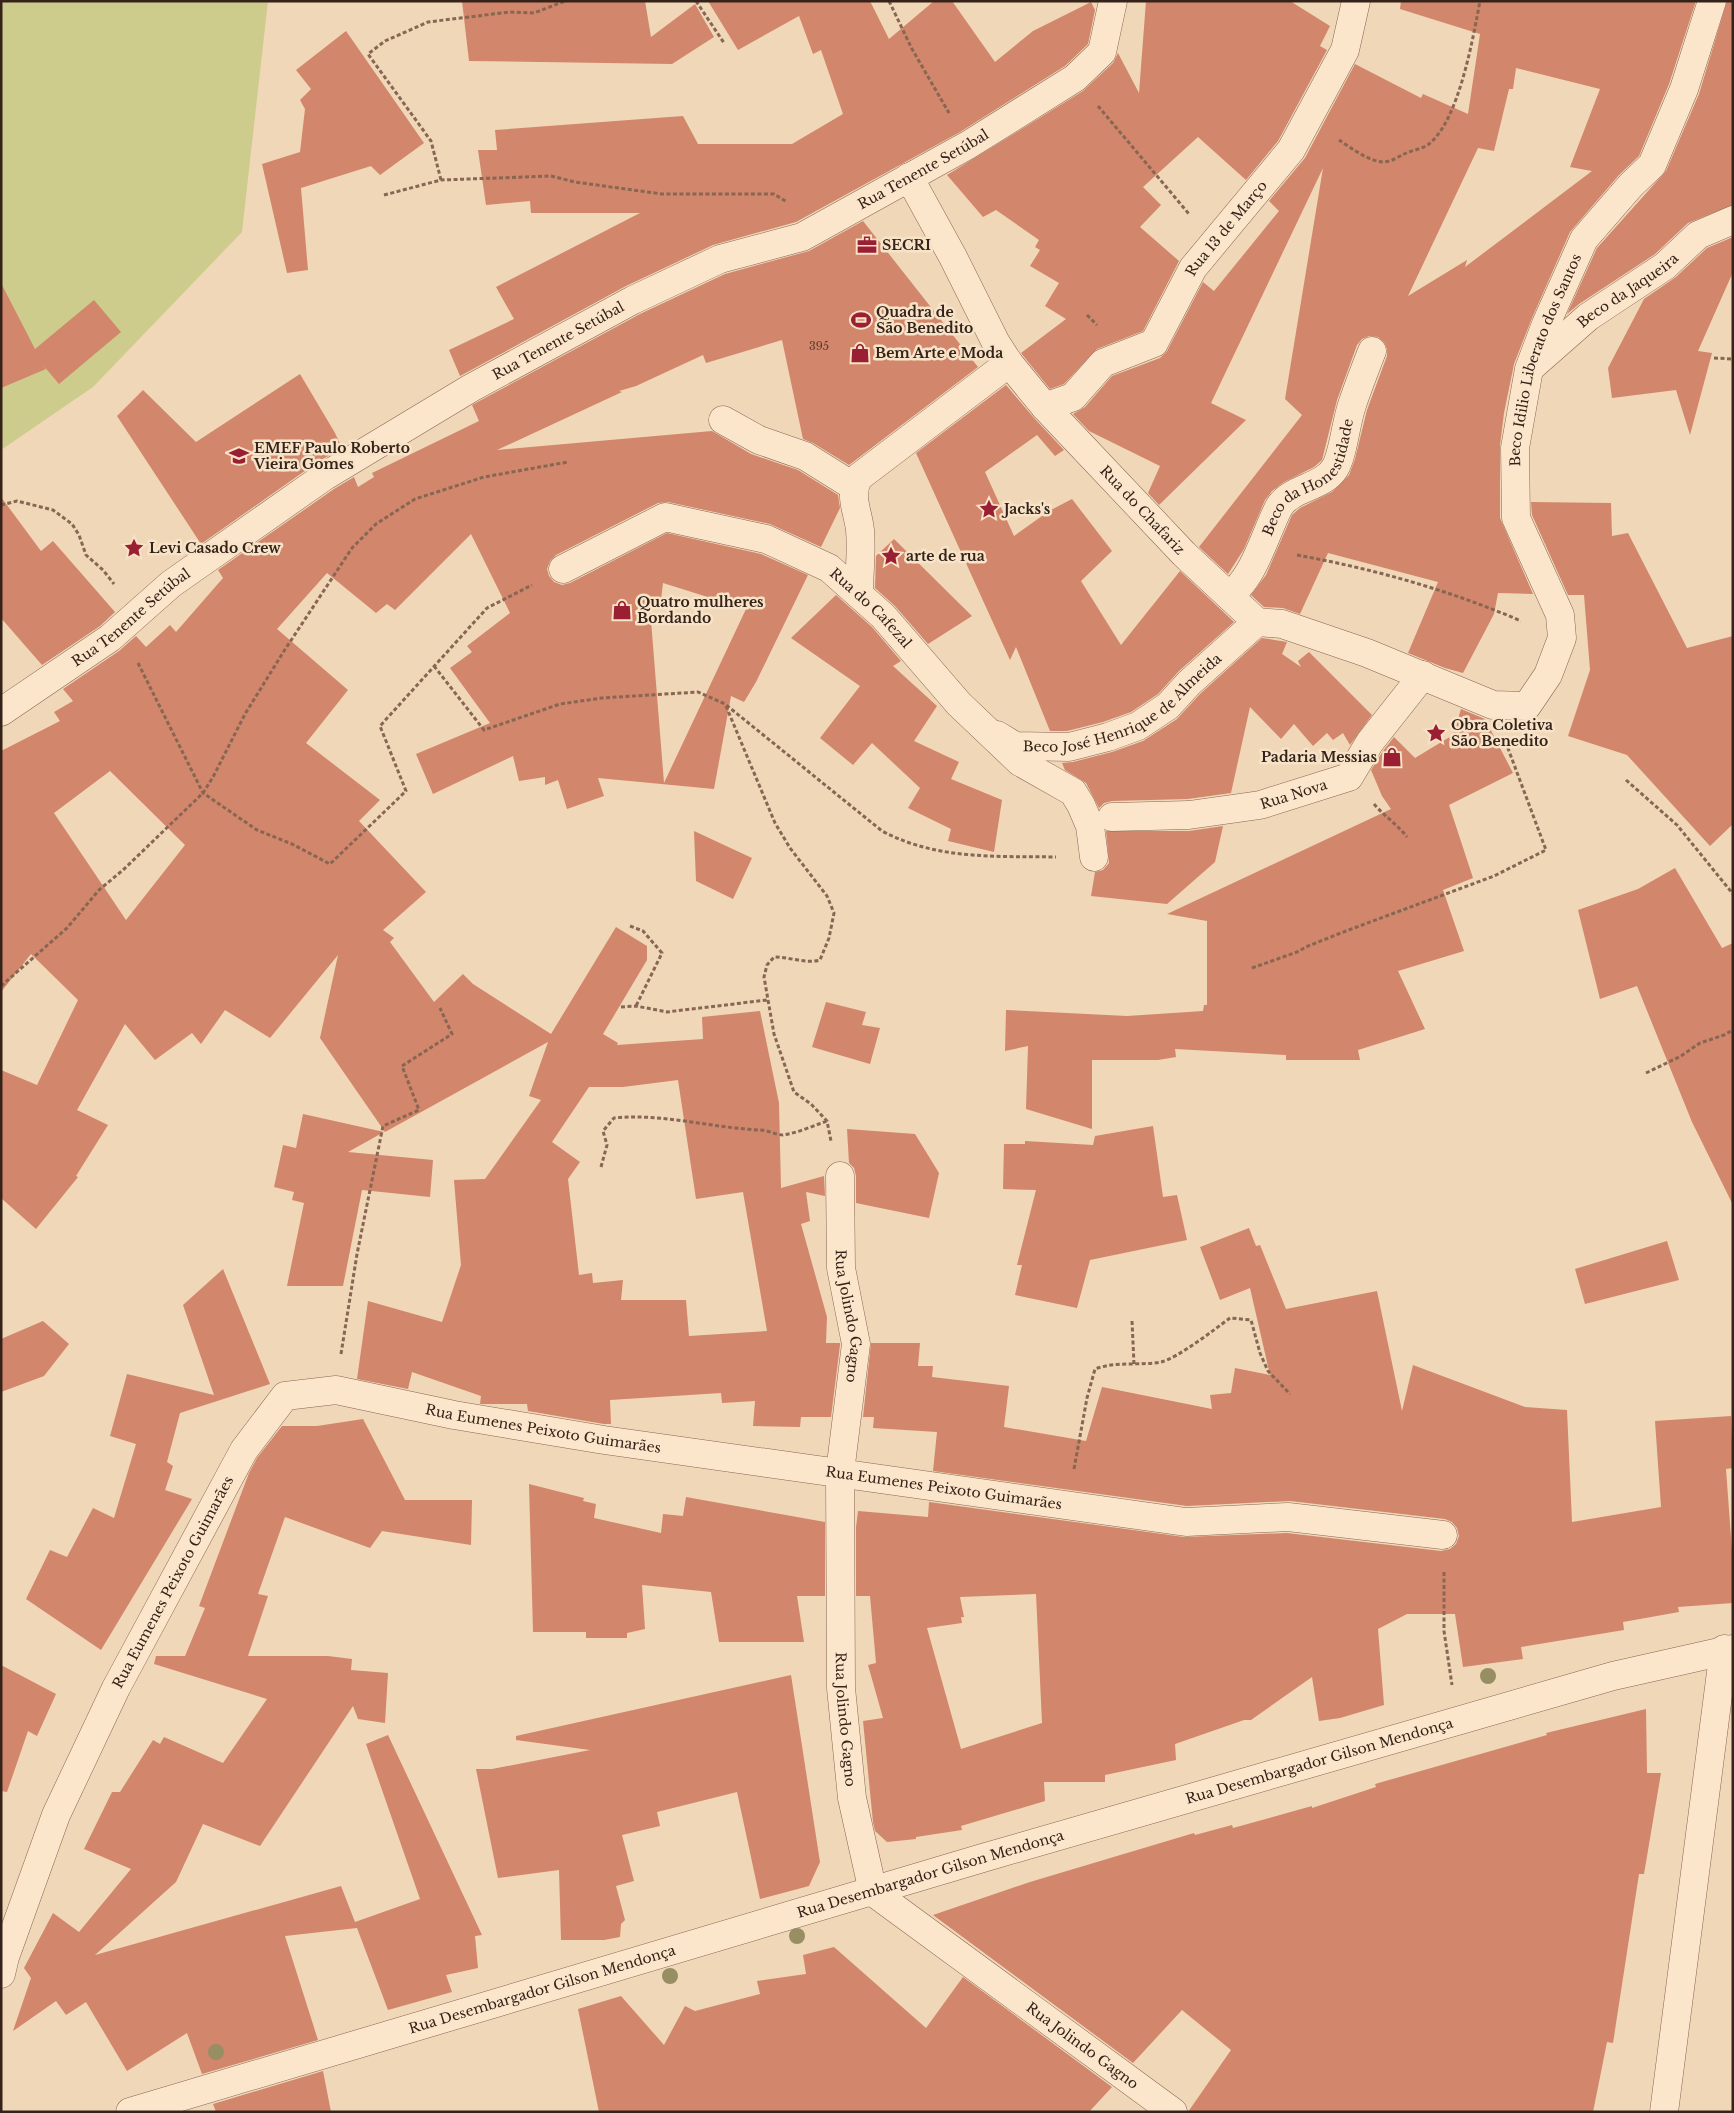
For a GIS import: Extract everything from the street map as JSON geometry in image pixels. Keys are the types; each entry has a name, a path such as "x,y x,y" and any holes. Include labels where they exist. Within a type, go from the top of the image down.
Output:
{"street":[{"name":"Rua Tenente Setúbal","path":"1,712 110,638 171,584 325,476 472,388 633,300 720,259 802,237 968,145 1075,78 1102,52 1113,1"},
{"name":"Rua 13 de Março","path":"1045,407 1073,397 1103,363 1154,343 1193,268 1291,150 1344,50 1356,1"},
{"name":"Beco Idilio Liberato dos Santos","path":"1493,705 1526,706 1548,675 1562,638 1560,615 1516,518 1515,448 1528,369 1584,240 1631,185 1652,166 1684,89 1712,1"},
{"name":"Rua do Chafariz","path":"909,177 953,257 996,343 1009,364 1045,407 1184,554 1257,622"},
{"name":"Beco da Jaqueira","path":"1528,369 1588,317 1665,266 1698,235 1733,220"},
{"name":"Beco da Honestidade","path":"1228,595 1236,590 1262,548 1280,506 1295,494 1328,477 1336,467 1351,406 1372,351"},
{"path":"859,594 860,530 853,486 859,477 871,467 1009,364"},
{"path":"723,420 759,440 805,456 853,486"},
{"name":"Rua do Cafezal","path":"563,569 665,517 766,539 829,568 883,616 959,704 1020,762 1073,792 1090,826 1094,857"},
{"path":"1257,622 1282,624 1367,653 1493,705"},
{"name":"Beco José Henrique de Almeida","path":"980,724 1015,746 1047,748 1069,747 1108,737 1138,726 1168,706 1189,683 1257,622"},
{"path":"1349,777 1370,742 1422,675"},
{"name":"Rua Nova","path":"1112,818 1189,815 1260,805 1349,777"},
{"name":"Rua Jolindo Gagno","path":"840,1176 841,1268 856,1344 840,1472 841,1688 852,1798 873,1892 1173,2112"},
{"name":"Rua Eumenes Peixoto Guimarães","path":"1,1974 5,1957 56,1815 116,1688 244,1450 285,1396 336,1390 454,1415 604,1440 1186,1522 1288,1517 1443,1535"},
{"path":"1664,2112 1729,1649"},
{"name":"Rua Desembargador Gilson Mendonça","path":"130,2112 986,1857 1613,1676 1729,1649"}],"path":[{"path":"441,180 431,141 368,54 385,42 428,22 510,12 534,13 565,1"},
{"path":"696,1 724,43"},
{"path":"889,1 912,49 968,145"},
{"path":"1306,121 1360,152 1382,162 1390,161 1428,145 1439,134 1468,66 1480,1"},
{"path":"1075,78 1164,186 1200,225 1217,240"},
{"path":"384,194 441,180 551,176 576,182 662,194 774,194 787,201 802,237"},
{"path":"1714,358 1733,359"},
{"path":"1,986 67,928 99,890 123,870 203,793 245,714 284,651 352,548 376,524 415,499 484,477 568,462"},
{"path":"1,505 17,500 54,510 72,524 79,535 86,555 103,570 137,614"},
{"path":"1262,548 1370,570 1457,596 1562,638"},
{"path":"110,638 135,658 203,793 257,830 292,844 330,864 406,791 380,726 487,608 563,569"},
{"path":"434,666 484,730 560,704 602,698 698,692 725,704 882,830 904,842 955,854 1094,857"},
{"path":"601,1167 607,1145 603,1132 614,1118 630,1116 739,1129 764,1130 781,1135 827,1121 811,1104 794,1092 774,1034 764,977 767,965 774,957 788,957 812,962 820,960 829,938 834,913 827,896 790,848 775,823 725,704"},
{"path":"1252,968 1494,876 1546,850 1493,705"},
{"path":"1349,777 1407,837"},
{"path":"1626,780 1677,826 1733,894"},
{"path":"630,926 643,931 662,953 636,1006"},
{"path":"621,1008 636,1006 667,1012 767,1000"},
{"path":"336,1390 356,1254 383,1126 420,1110 402,1066 452,1034 440,1008"},
{"path":"1646,1073 1681,1056 1700,1043 1733,1030"},
{"path":"1070,1506 1078,1443 1088,1392 1095,1369 1107,1365 1162,1361 1201,1340 1230,1318 1252,1320 1260,1353 1268,1371 1290,1394"},
{"path":"1132,1321 1134,1364"},
{"path":"1443,1535 1444,1631 1452,1686"}],"shaded area":[{"path":"1,1 268,1 242,232 93,387 1,450"}],"building":[{"path":"462,1 645,1 651,37 695,4 714,37 672,64 469,61"},
{"path":"708,1 870,1 889,39 934,1 952,1 995,62 1033,31 1091,2 1095,10 1088,44 1065,66 960,132 796,222 713,245 626,286 460,376 449,350 514,319 496,287 640,213 531,213 530,201 486,205 478,150 497,150 495,130 683,116 698,144 792,144 843,114 821,50 813,54 799,16 738,50"},
{"path":"1146,1 1290,1 1330,26 1320,46 1327,50 1278,141 1246,180 1198,137 1143,187 1161,205 1140,227 1179,261 1143,331 1097,349 1064,384 1050,389 1021,353 1066,319 1045,306 1059,283 1030,266 1040,250 1035,247 1039,240 996,210 983,217 947,175 1083,91 1113,63 1118,53 1139,93"},
{"path":"1401,1 1696,1 1669,84 1639,156 1619,175 1570,232 1514,364 1504,413 1500,445 1500,518 1533,594 1498,593 1494,614 1463,673 1408,653 1438,582 1328,553 1300,614 1283,608 1264,607 1251,595 1266,575 1292,515 1300,508 1332,492 1349,475 1355,459 1367,410 1387,356 1384,342 1378,337 1369,336 1362,339 1357,345 1337,400 1322,460 1314,467 1284,482 1272,491 1265,500 1244,549 1228,574 1199,547 1302,415 1285,399 1323,168 1211,403 1246,420 1159,505 1148,493 1160,466 1089,431 1073,414 1085,407 1112,376 1160,358 1167,351 1203,282 1214,291 1279,211 1269,201 1305,158 1355,64 1421,98 1423,94 1468,114 1480,34 1400,9","holes":["1516,68 1600,89 1570,167 1592,171 1465,267 1467,260 1408,296 1478,148 1494,151 1509,89 1513,89"]},
{"path":"1727,1 1733,1 1733,205 1688,223 1655,254 1579,304 1567,314 1597,248 1666,171 1699,94"},
{"path":"346,31 424,143 380,175 371,166 301,188 308,270 287,273 262,164 300,152 305,109 300,100 311,89 296,70"},
{"path":"863,221 978,367 849,465 803,439 782,340 706,363 703,355 636,386 619,391 622,392 497,450 712,431 751,454 798,470 838,495 840,508 821,547 770,524 668,502 658,503 556,555 550,561 547,569 549,576 554,582 562,585 570,583 667,533 761,554 808,575 756,682 744,702 731,696 714,789 598,778 604,796 567,809 558,780 545,785 545,777 519,781 513,756 433,794 416,754 490,723 450,668 472,652 467,646 510,613 471,534 395,610 387,604 376,613 327,573 277,629 348,690 306,743 380,800 359,821 426,892 383,930 394,938 390,942 434,1002 463,974 473,984 551,1034 616,927 647,946 647,960 603,1034 618,1043 617,1045 703,1039 702,1017 760,1011 779,1103 781,1188 824,1176 825,1196 806,1192 810,1221 801,1224 827,1317 826,1343 840,1343 831,1417 801,1417 800,1427 753,1426 755,1401 722,1403 721,1393 610,1400 611,1424 604,1424 528,1411 527,1404 480,1404 481,1396 412,1372 408,1389 357,1379 368,1301 442,1322 461,1265 454,1180 485,1179 541,1100 529,1096 548,1042 385,1132 320,1038 338,955 270,1038 225,1010 201,1044 192,1033 155,1060 125,1024 77,1110 108,1125 76,1176 78,1177 36,1229 1,1198 1,1070 37,1085 78,1000 31,954 1,992 1,751 60,721 54,712 73,701 63,689 119,651 136,636 146,647 170,625 176,632 223,578 218,570 334,489 354,477 358,487 374,477 372,473 479,421 472,405 640,314 725,274 809,251","holes":["663,583 746,609 664,783 650,608 660,608","110,771 185,845 126,920 54,813","678,1080 696,1199 743,1192 767,1331 689,1336 686,1300 621,1300 623,1280 593,1283 592,1273 579,1275 568,1179 580,1162 552,1142 589,1087 623,1087"]},
{"path":"1733,237 1733,272 1698,351 1712,353 1690,435 1676,390 1612,398 1608,368 1644,299 1676,277 1707,248"},
{"path":"1,283 35,349 94,300 121,332 59,384 43,365 46,369 1,388"},
{"path":"300,374 342,448 316,463 201,544 117,416 143,390 196,442"},
{"path":"1006,385 1064,450 1055,456 1037,435 985,472 1014,536 1049,511 1072,499 1112,551 1081,581 1121,645 1180,571 1234,622 1179,671 1158,694 1131,712 1103,722 1067,731 1050,731 1016,647 1010,660 916,453"},
{"path":"1,497 41,551 53,541 115,612 100,626 42,665 1,618"},
{"path":"1531,502 1611,503 1612,536 1628,533 1687,648 1733,636 1733,824 1710,846 1627,755 1568,736 1590,670 1584,595 1568,595 1532,515"},
{"path":"894,539 972,616 928,644 895,606 875,588 876,556"},
{"path":"836,595 872,627 901,661 893,666 937,706 914,741 959,762 951,779 1002,800 994,852 948,841 951,829 908,808 920,788 872,743 853,765 820,738 860,686 791,638"},
{"path":"1262,638 1287,642 1282,654 1301,667 1298,661 1309,652 1372,715 1350,745 1343,733 1333,740 1327,733 1313,746 1294,724 1281,739 1250,707 1231,793 1188,799 1112,801 1104,803 1099,808 1086,783 1065,770 1062,763 1112,752 1143,741 1177,719 1200,694"},
{"path":"1461,709 1485,719 1513,773 1449,805 1473,878 1443,890 1464,951 1398,971 1425,1029 1358,1050 1360,1060 1286,1060 1286,1055 1175,1049 1176,1057 1158,1060 1092,1060 1092,1129 1026,1109 1028,1046 1005,1051 1006,1010 1127,1016 1203,1011 1204,1005 1207,1005 1207,921 1167,914 1391,809 1382,796 1371,770 1383,751 1394,737 1415,758 1453,735"},
{"path":"1223,826 1215,862 1167,904 1091,896 1095,872 1103,870 1109,863 1106,831 1189,831"},
{"path":"694,831 752,858 733,899 696,881"},
{"path":"1675,868 1722,948 1733,943 1733,1205 1692,1122 1637,986 1600,999 1578,910 1638,889"},
{"path":"826,1002 866,1012 862,1025 880,1028 870,1064 812,1047"},
{"path":"303,1114 384,1132 348,1152 433,1160 430,1197 362,1190 343,1286 287,1286 304,1203 292,1200 294,1192 274,1187 283,1145 296,1148"},
{"path":"1153,1126 1163,1197 1177,1195 1187,1240 1090,1260 1077,1308 1015,1295 1022,1265 1017,1265 1036,1190 1003,1189 1004,1144 1025,1144 1025,1141 1093,1145 1095,1136"},
{"path":"847,1129 915,1134 939,1173 929,1218 856,1203 856,1176 854,1168 849,1163"},
{"path":"1249,1228 1256,1246 1260,1245 1286,1309 1377,1291 1402,1411 1413,1365 1525,1407 1567,1410 1572,1522 1661,1507 1655,1421 1731,1416 1733,1468 1726,1469 1733,1565 1733,1603 1678,1607 1679,1612 1623,1622 1624,1630 1521,1647 1523,1659 1463,1667 1455,1614 1407,1614 1378,1629 1384,1705 1340,1718 1319,1721 1312,1677 1251,1720 1244,1720 1175,1744 1176,1760 1105,1775 1105,1782 1044,1782 1045,1801 961,1826 962,1830 916,1837 916,1839 887,1842 875,1831 873,1822 863,1721 883,1718 868,1665 876,1663 870,1596 856,1596 856,1527 858,1511 928,1517 929,1502 1184,1537 1287,1533 1441,1551 1450,1549 1456,1544 1459,1536 1457,1528 1452,1522 1445,1519 1290,1501 1187,1506 933,1471 937,1432 873,1428 874,1417 863,1417 871,1343 920,1343 918,1366 933,1366 932,1377 1009,1386 1004,1427 1086,1441 1102,1387 1212,1409 1210,1395 1231,1393 1235,1368 1270,1375 1250,1288 1220,1300 1200,1247","holes":["1036,1594 1042,1723 961,1749 927,1628 962,1623 961,1617 964,1617 960,1597"]},
{"path":"1667,1241 1679,1280 1585,1304 1575,1269"},
{"path":"223,1269 270,1384 180,1413 167,1462 173,1466 165,1490 192,1499 101,1650 26,1599 50,1550 67,1557 93,1508 114,1518 136,1444 110,1436 127,1374 214,1395 183,1305"},
{"path":"43,1321 69,1344 44,1376 1,1392 1,1339"},
{"path":"363,1419 405,1500 472,1500 471,1545 382,1531 370,1548 285,1517 258,1594 268,1596 248,1656 328,1656 352,1659 351,1670 388,1673 385,1723 358,1719 353,1706 260,1846 203,1824 176,1882 95,1955 341,1886 355,1922 420,1899 366,1744 388,1735 482,1935 475,1936 478,1968 446,1975 452,1992 388,2010 357,1928 285,1936 318,2040 202,2074 187,2033 127,2071 86,2002 66,2015 56,2001 13,2031 31,1978 24,1968 53,1913 79,1932 131,1869 84,1849 112,1792 120,1792 153,1740 160,1744 164,1737 223,1763 267,1699 154,1664 156,1656 185,1656 205,1608 199,1606 249,1473 257,1458 282,1426 317,1426"},
{"path":"529,1484 584,1498 583,1501 596,1504 594,1518 661,1533 663,1514 683,1516 686,1497 825,1522 825,1596 797,1596 804,1642 719,1642 711,1592 642,1585 645,1629 627,1633 627,1638 586,1638 586,1632 533,1632"},
{"path":"1,1665 56,1694 37,1736 28,1731 7,1792 1,1791"},
{"path":"791,1675 820,1862 809,1886 760,1899 737,1792 657,1812 660,1826 622,1835 634,1881 616,1886 625,1920 621,1924 620,1937 604,1940 561,1940 559,1870 498,1878 476,1769 492,1769 590,1750 516,1740 516,1736"},
{"path":"1646,1709 1647,1773 1661,1773 1644,1874 1639,1874 1613,2043 1607,2042 1593,2112 1188,2112 1231,2050 1182,2010 1133,2063 933,1915 1030,1882 1194,1833 1195,1835 1232,1825 1233,1828 1312,1806 1312,1808 1376,1787 1375,1784 1547,1735 1546,1733"},
{"path":"834,1947 926,2028 963,1977 1112,2087 1089,2112 599,2112 578,2009 621,1996 664,2045 685,2006 695,2011 760,1994 757,1981 806,1974 803,1955"},
{"path":"323,2071 331,2112 216,2112 213,2104"}],"place":[{"name":"SECRI","path":"867,245"},
{"name":"Quadra de São Benedito","path":"861,320"},
{"name":"Bem Arte e Moda","path":"860,353"},
{"name":"EMEF Paulo Roberto Vieira Gomes","path":"239,456"},
{"name":"Jacks's","path":"989,509"},
{"name":"Levi Casado Crew","path":"134,548"},
{"name":"arte de rua","path":"891,556"},
{"name":"Quatro mulheres Bordando","path":"622,610"},
{"name":"Obra Coletiva São Benedito","path":"1436,733"},
{"name":"Padaria Messias","path":"1392,757"}]}
